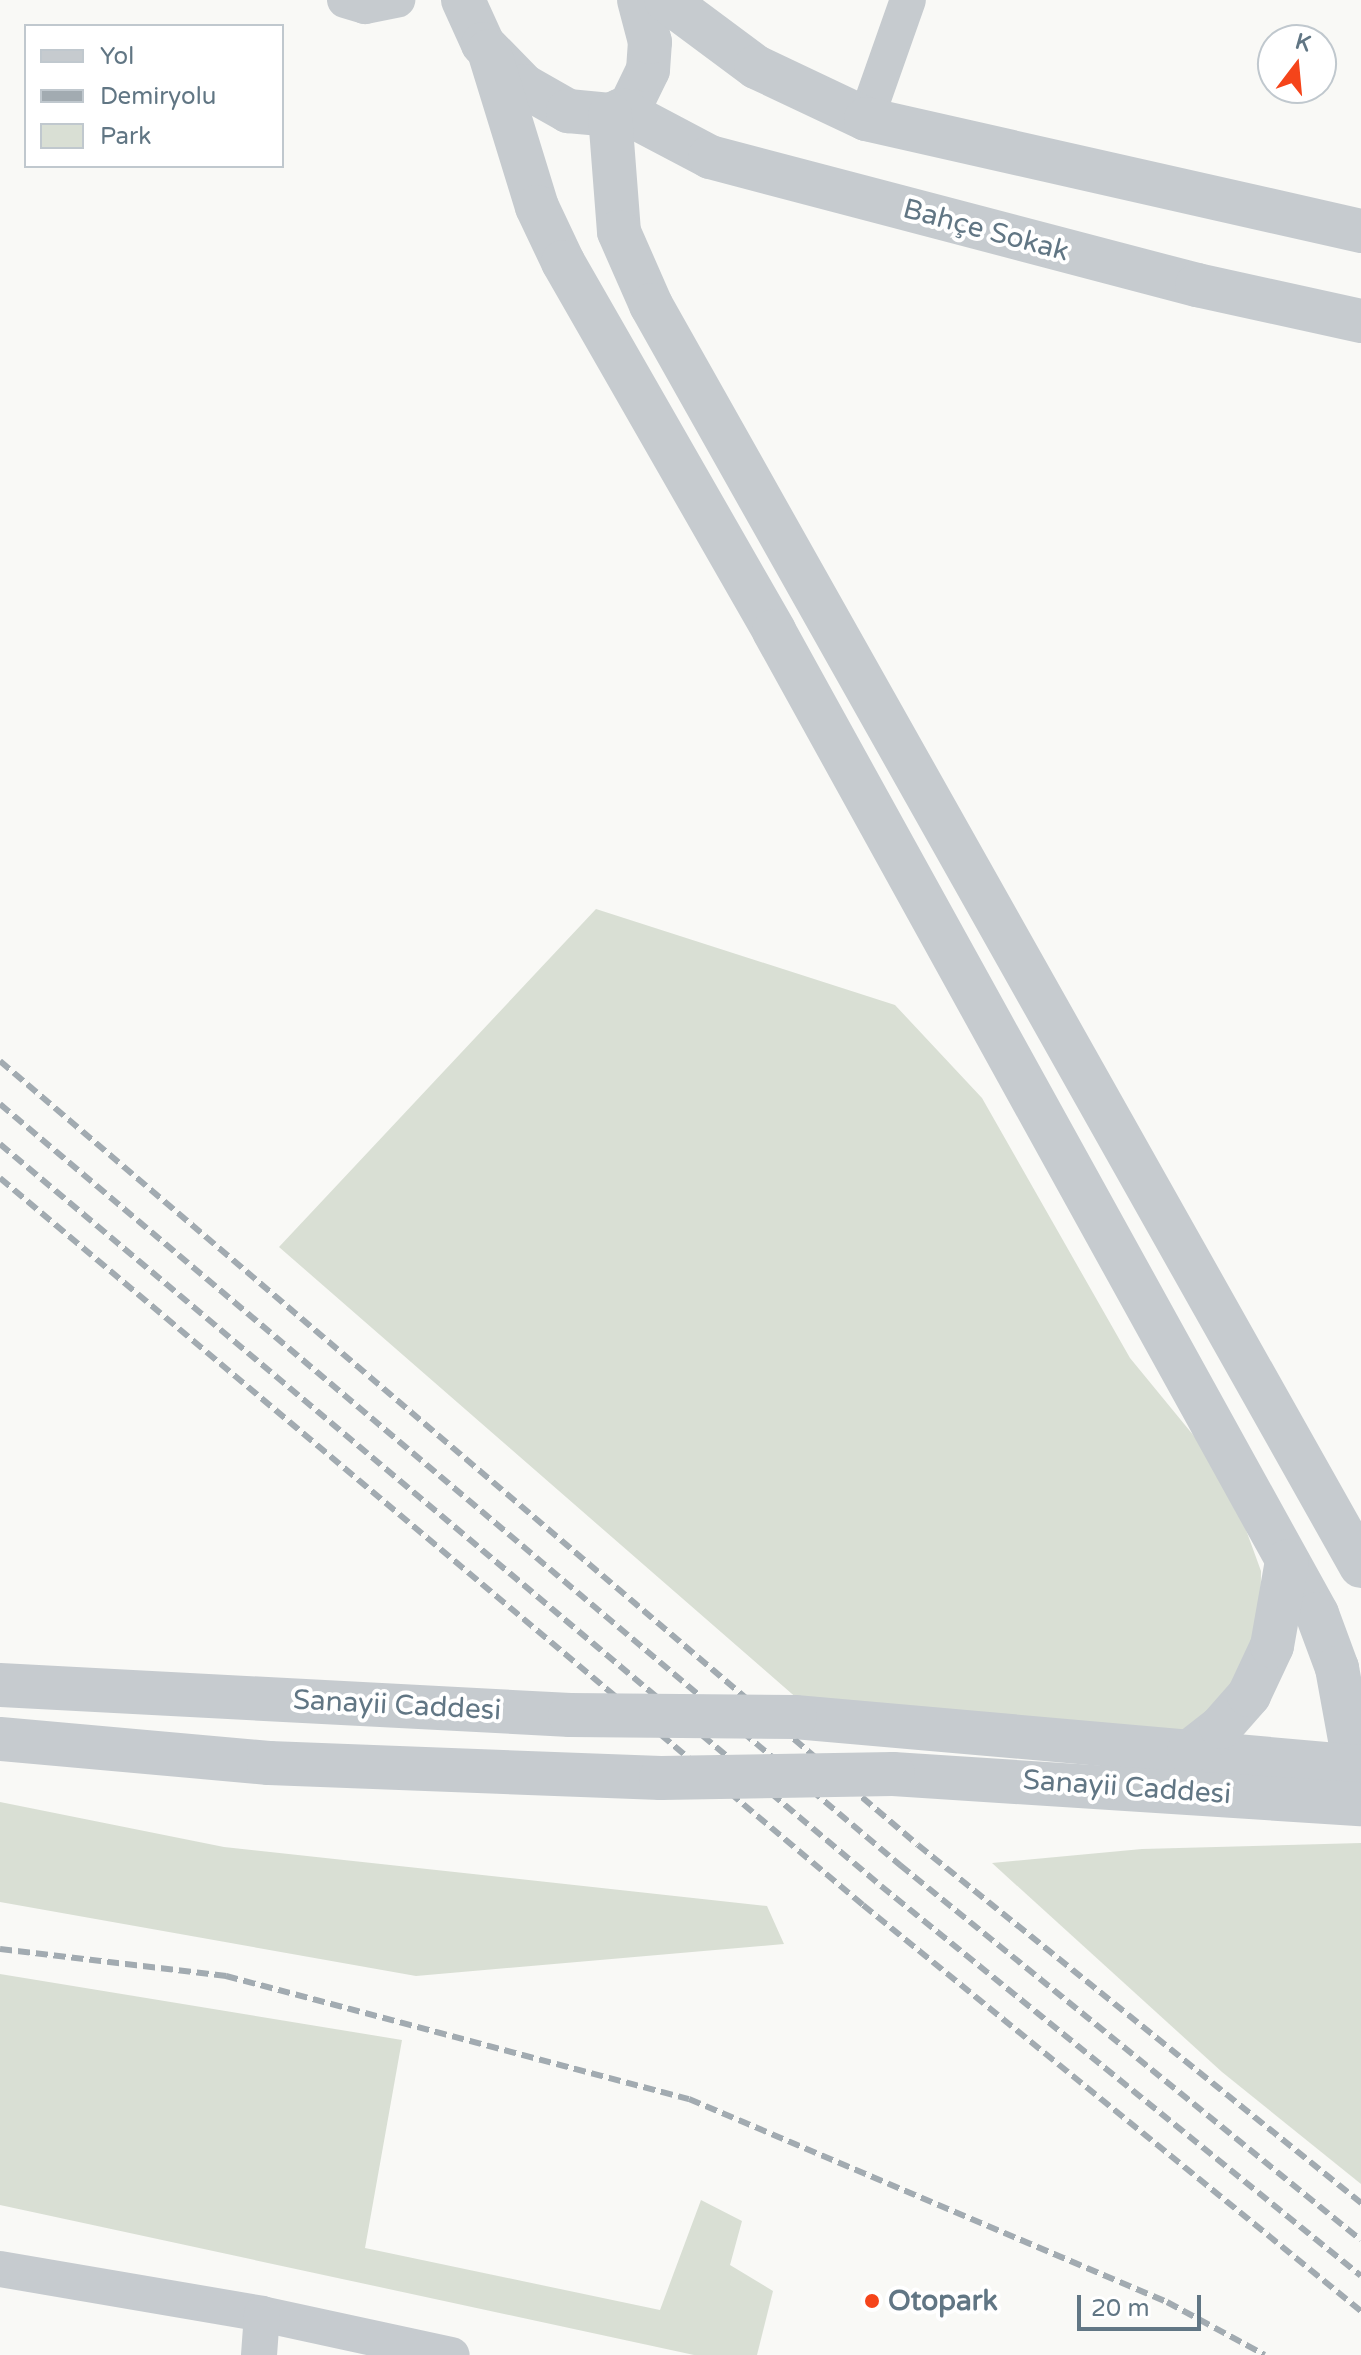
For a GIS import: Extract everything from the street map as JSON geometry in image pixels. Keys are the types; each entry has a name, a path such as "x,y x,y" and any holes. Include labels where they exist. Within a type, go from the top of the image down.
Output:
{"street":[{"path":"345,0 365,6 397,0"},
{"path":"463,0 489,51 537,207 563,262 789,659 1317,1614 1337,1668 1358,1785"},
{"path":"489,51 550,104 585,114 615,113 640,92 648,70 650,42 639,0"},
{"path":"666,0 756,67 866,119 1361,231"},
{"path":"866,119 908,0"},
{"path":"615,113 619,232 651,305 1361,1566"},
{"name":"Bahçe Sokak","path":"615,113 710,157 1197,285 1361,321"},
{"path":"1189,1752 1221,1727 1249,1695 1272,1646 1287,1561"},
{"name":"Sanayii Caddesi","path":"0,1685 570,1715 795,1717 1189,1752 1358,1785"},
{"name":"Sanayii Caddesi","path":"0,1739 269,1763 661,1778 893,1774 1358,1785"},
{"path":"0,2269 262,2314 452,2355"},
{"path":"259,2355 262,2314"}],"green space":[{"path":"596,909 895,1005 982,1098 1130,1358 1226,1475 1261,1571 1260,1649 1210,1731 823,1721 279,1247"},
{"path":"0,1802 224,1847 767,1906 784,1944 416,1976 0,1902"},
{"path":"1361,1843 1361,2184 1222,2072 992,1863 1142,1849"},
{"path":"0,1974 402,2040 365,2248 660,2310 701,2200 742,2221 730,2265 773,2291 757,2355 694,2355 0,2205"}],"railway":[{"path":"0,1061 918,1845 1361,2203"},
{"path":"0,1104 900,1865 1361,2240"},
{"path":"0,1144 881,1886 1361,2276"},
{"path":"0,1178 863,1905 1361,2311"},
{"path":"0,1949 226,1976 689,2099 1167,2302 1265,2355"}],"place":[{"name":"Otopark","path":"872,2301"}]}
